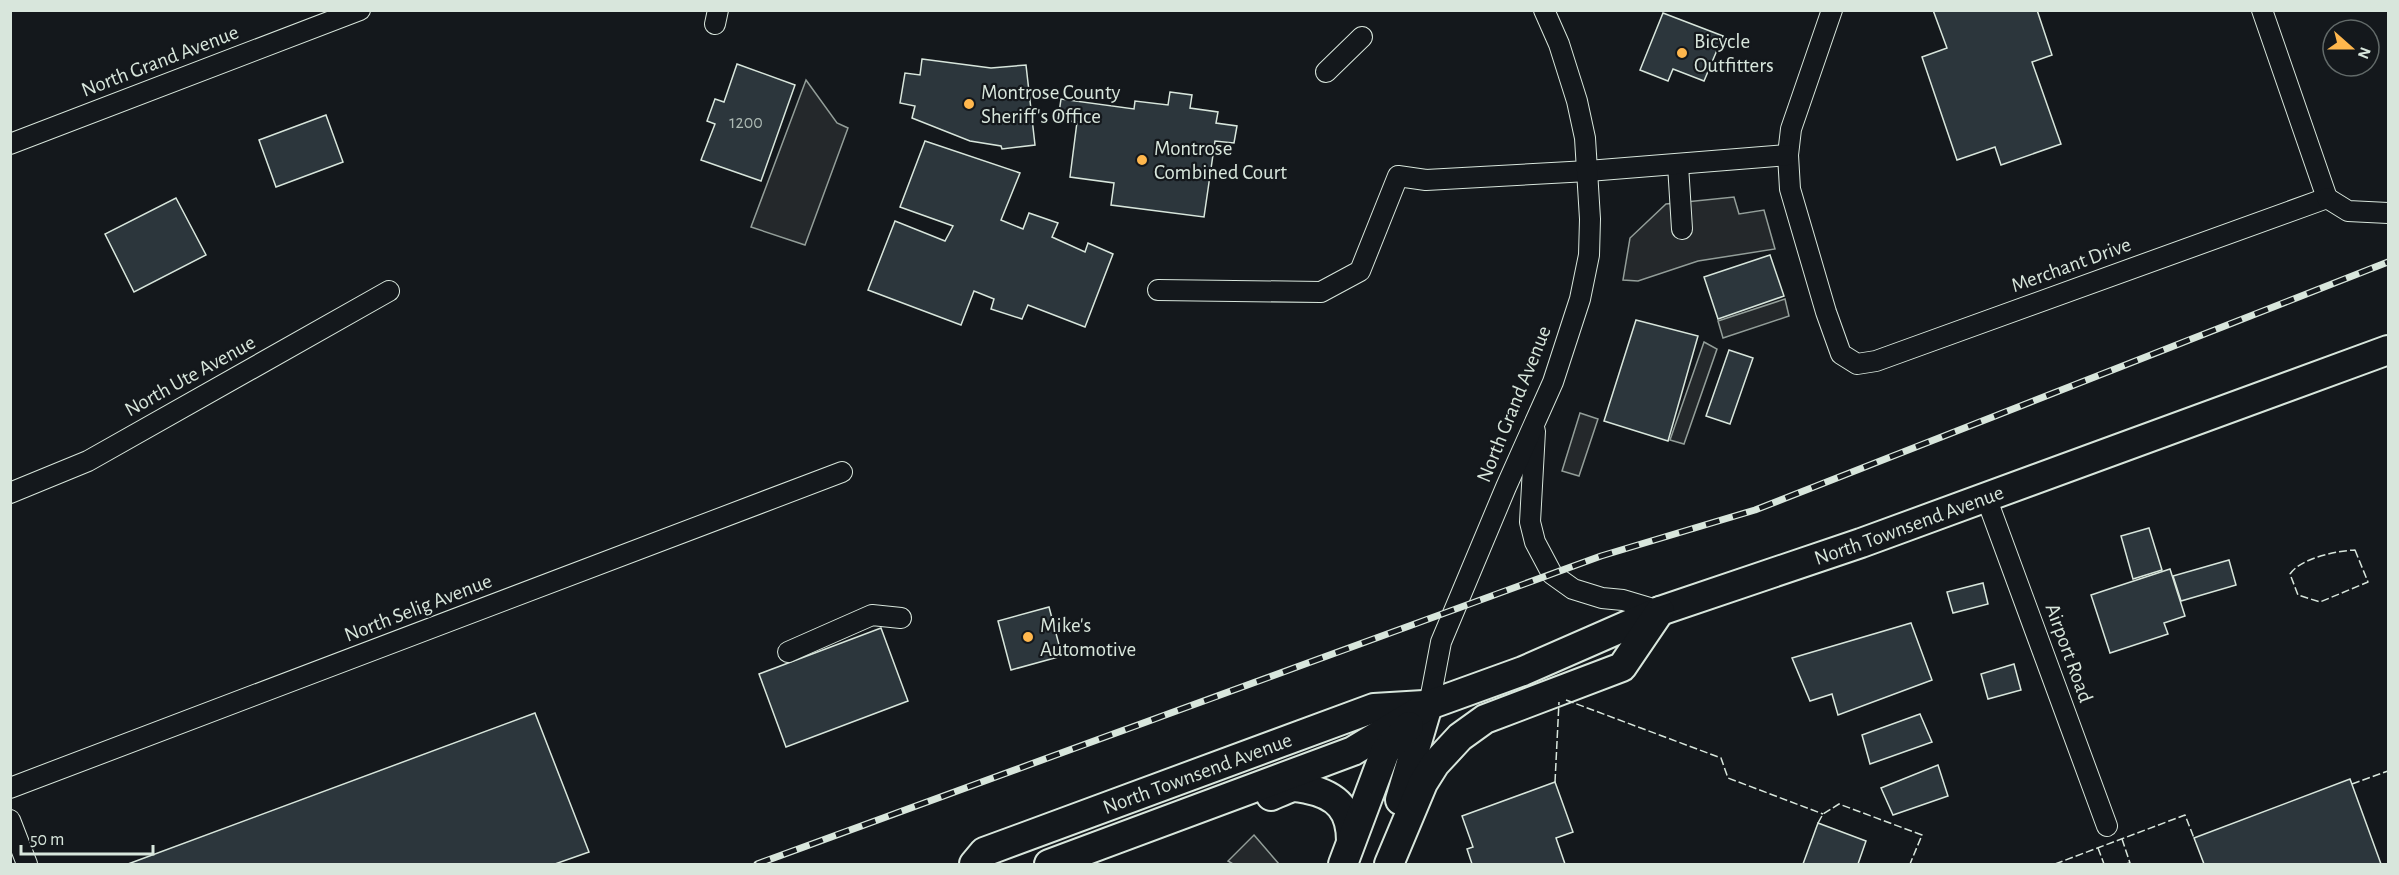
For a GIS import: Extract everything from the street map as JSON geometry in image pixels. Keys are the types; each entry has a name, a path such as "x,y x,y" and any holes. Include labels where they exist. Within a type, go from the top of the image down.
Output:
{"highway":[{"name":"North Townsend Avenue","path":"1049,864 1353,751 1429,705 1523,671 1660,611 1861,543 2388,350"},
{"path":"1389,864 1423,783 1435,764 1460,737 1485,719 1622,667 1660,611"},
{"name":"North Townsend Avenue","path":"974,864 984,852 1374,708 1429,705"},
{"path":"1347,853 1385,752 1429,705"},
{"path":"1378,864 1429,705"},
{"path":"1133,834 1164,837 1295,787 1318,791 1340,803 1352,826 1347,853"}],"street":[{"name":"North Grand Avenue","path":"10,144 360,10"},
{"name":"North Grand Avenue","path":"1429,705 1441,642 1553,382 1580,299 1589,255 1588,171 1585,138 1577,101 1559,44 1544,10"},
{"name":"Merchant Drive","path":"1832,10 1796,108 1791,129 1788,155 1790,189 1826,312 1841,354 1857,364 1876,361 2327,198"},
{"path":"2262,10 2327,198 2348,211 2388,213"},
{"path":"1326,72 1362,37"},
{"path":"1158,290 1322,292 1360,271 1398,176 1426,180 1678,165 1788,155"},
{"path":"1678,165 1682,229"},
{"name":"North Ute Avenue","path":"10,493 88,461 389,291"},
{"path":"1536,422 1530,522 1534,542 1552,574 1573,589 1660,611"},
{"name":"North Selig Avenue","path":"10,788 842,472"},
{"name":"Airport Road","path":"1986,497 2107,826"},
{"path":"788,652 872,615 901,618"},
{"path":"11,824 27,864"}],"shaded area":[{"path":"806,80 837,123 848,128 805,245 751,227"},
{"path":"1734,197 1739,214 1764,210 1775,249 1698,261 1638,281 1623,280 1630,238 1666,204"},
{"path":"1785,299 1789,316 1723,338 1718,321"},
{"path":"1704,342 1717,349 1684,444 1670,440"},
{"path":"1580,413 1598,419 1579,476 1562,471"},
{"path":"1254,835 1279,864 1233,864 1228,861"}],"building":[{"path":"1933,10 2037,10 2052,55 2032,62 2061,144 2001,165 1995,147 1957,160 1922,57 1947,48"},
{"name":"Bicycle Outfitters","path":"1663,13 1723,36 1704,81 1673,69 1668,81 1640,70"},
{"name":"Montrose County Sheriff's Office","path":"922,59 991,68 1026,65 1035,145 1002,149 1001,146 970,141 912,118 915,106 900,103 905,73 920,75"},
{"path":"737,64 795,85 761,181 701,160 715,124 707,121 715,99 724,102"},
{"name":"Montrose Combined Court","path":"1170,92 1192,95 1190,108 1218,112 1216,123 1237,126 1234,143 1215,141 1204,217 1111,205 1114,183 1070,177 1077,122 1058,120 1061,99 1134,109 1135,101 1168,105"},
{"path":"326,115 343,162 276,187 259,140"},
{"path":"925,141 1020,173 1001,220 1023,229 1029,213 1058,223 1052,237 1085,252 1088,243 1113,254 1085,327 1028,305 1022,319 991,309 994,299 974,291 961,325 868,290 895,221 945,241 953,226 900,207"},
{"path":"176,198 206,255 134,292 105,234"},
{"path":"1770,255 1784,296 1718,319 1704,277"},
{"path":"1636,320 1698,336 1668,441 1604,421"},
{"path":"1729,350 1753,358 1730,424 1706,416"},
{"path":"2149,528 2162,570 2133,579 2121,536"},
{"path":"2229,560 2236,585 2181,601 2173,576"},
{"path":"2170,569 2185,616 2164,623 2168,634 2110,653 2091,595"},
{"path":"1983,583 1988,604 1953,613 1947,592"},
{"path":"1049,607 1062,656 1011,670 998,621"},
{"path":"1911,623 1932,680 1838,715 1832,694 1810,701 1792,658"},
{"path":"881,628 908,701 786,747 759,674"},
{"path":"2014,664 2021,690 1988,699 1981,674"},
{"path":"535,713 589,852 555,864 128,864"},
{"path":"1920,714 1932,742 1870,764 1862,735"},
{"path":"1938,765 1948,796 1893,815 1881,788"},
{"path":"2350,779 2381,864 2204,864 2194,838"},
{"path":"1555,782 1573,832 1556,838 1565,864 1472,864 1467,849 1473,847 1462,816"},
{"path":"1818,823 1866,841 1858,864 1803,864"}],"railway":[{"path":"757,864 1601,556 1755,510 2388,262"}],"fence":[{"path":"2355,550 2368,582 2320,602 2298,595 2290,574 2295,568 2320,556 2355,550"},
{"path":"1566,700 1721,758 1728,778 1823,814"},
{"path":"1555,782 1559,702"},
{"path":"2352,784 2388,771"},
{"path":"1818,823 1823,814 1839,804 1922,835 1910,864"},
{"path":"2055,864 2185,815 2194,838"},
{"path":"2122,839 2130,863 2125,864"},
{"path":"2098,848 2104,864"}],"place":[{"name":"Bicycle Outfitters","path":"1682,53"},
{"name":"Montrose County Sheriff's Office","path":"969,104"},
{"name":"Montrose Combined Court","path":"1142,160"},
{"name":"Mike's Automotive","path":"1028,637"}]}
